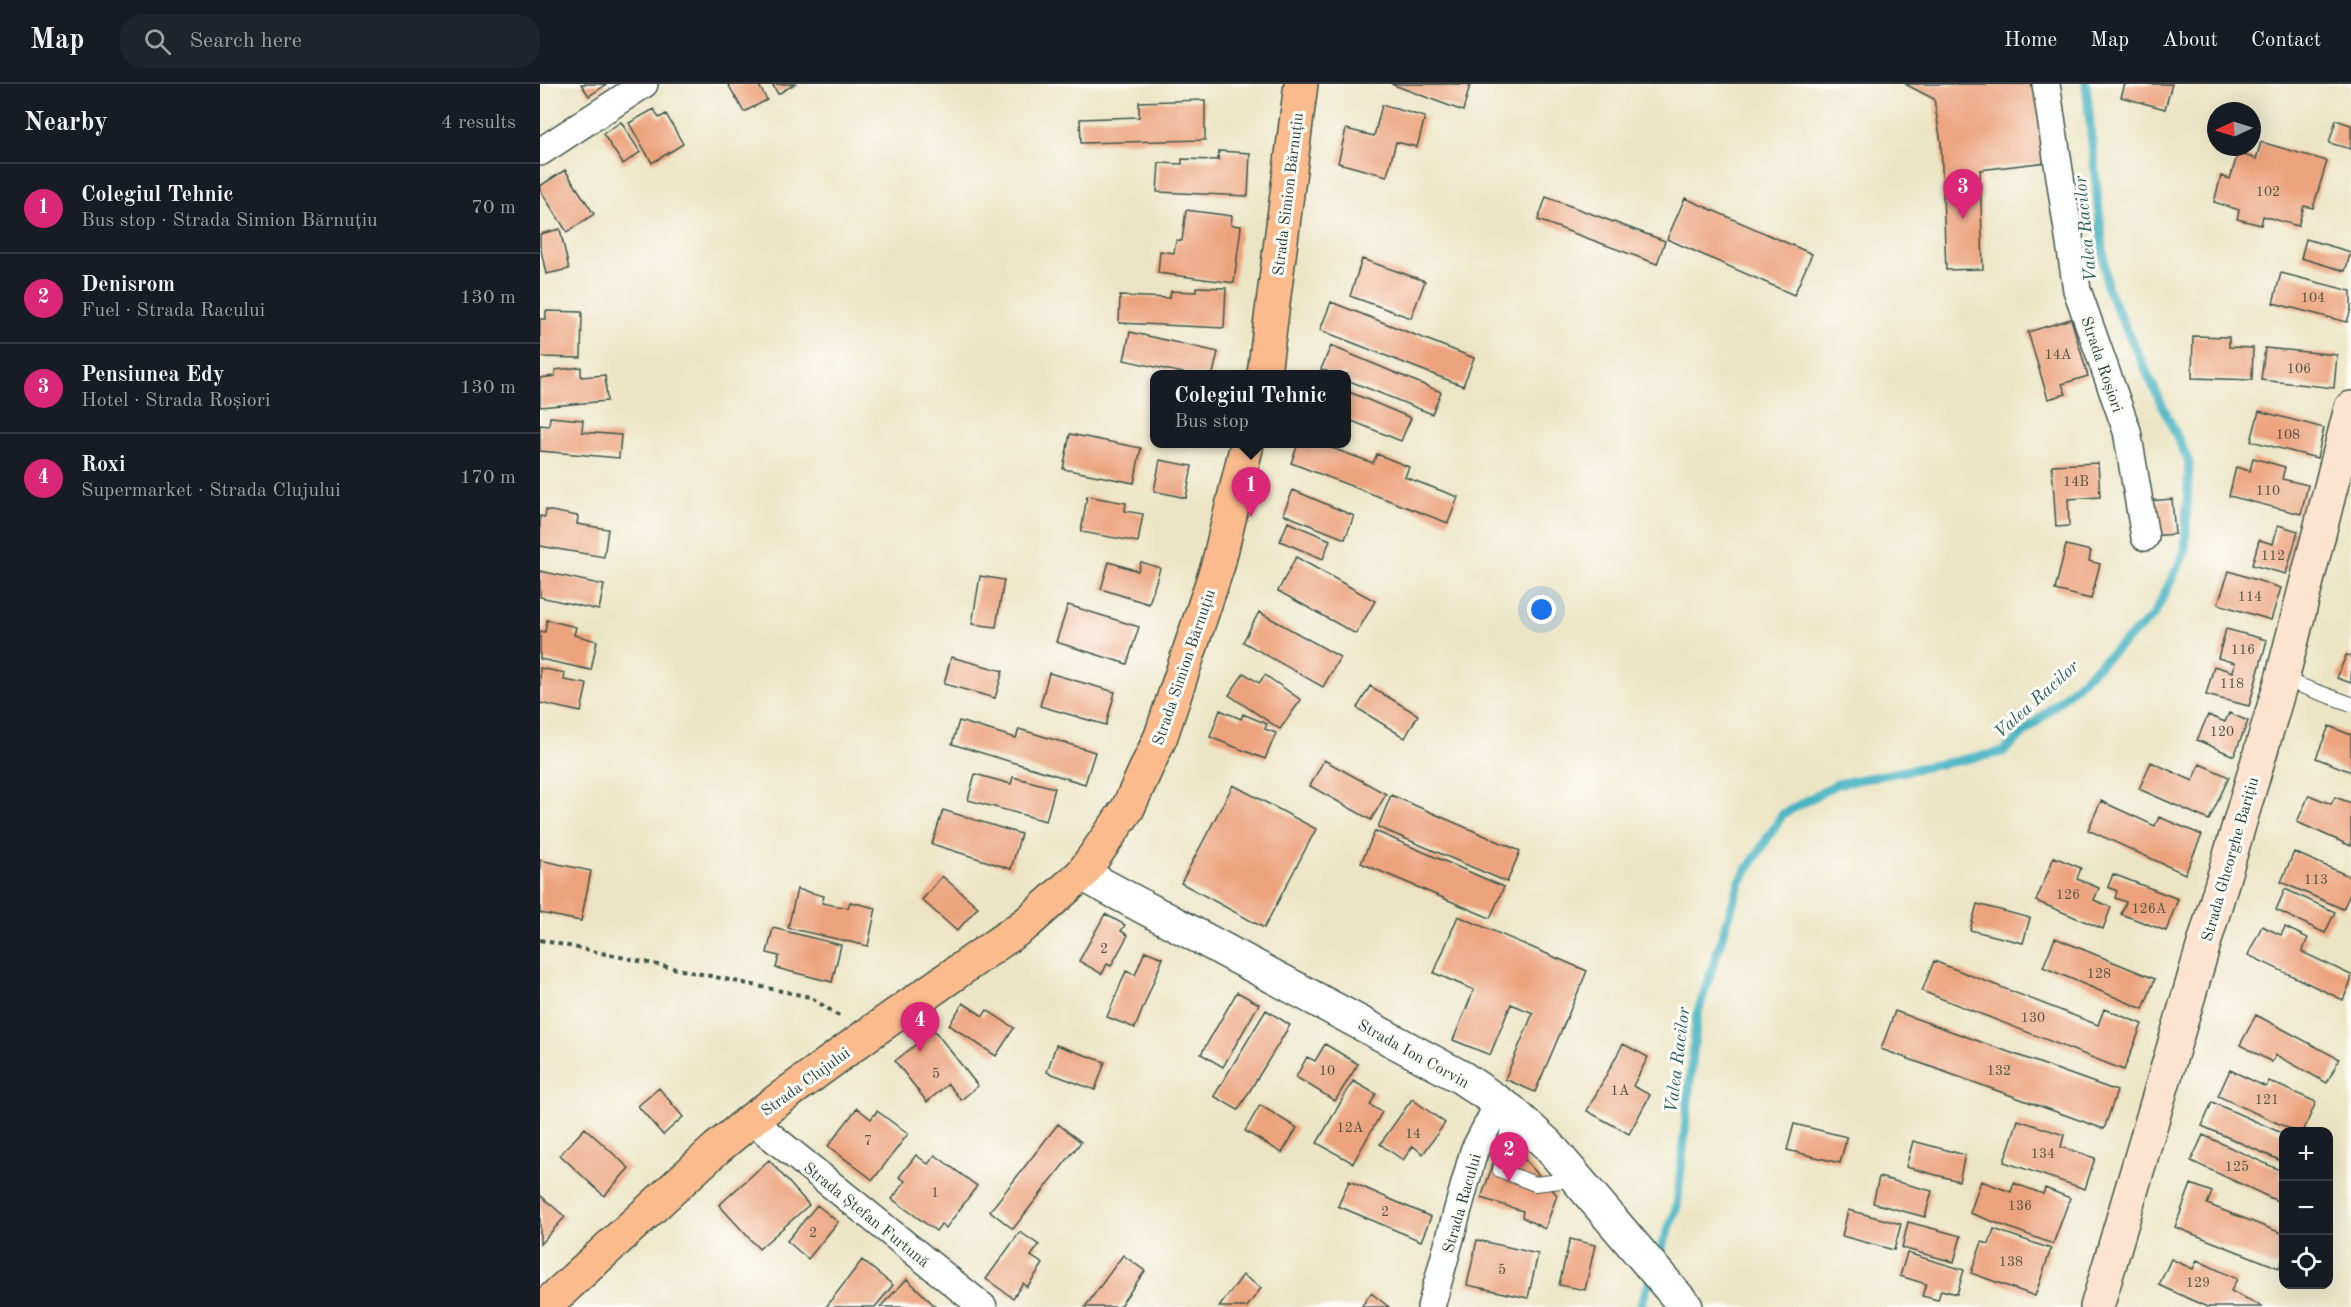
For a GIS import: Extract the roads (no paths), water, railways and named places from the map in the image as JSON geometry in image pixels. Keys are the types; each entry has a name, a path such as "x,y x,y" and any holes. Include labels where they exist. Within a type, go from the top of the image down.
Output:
{"main road":[{"name":"Strada Simion Bărnuțiu","path":"1265,370 1301,84"},
{"name":"Strada Gheorghe Barițiu","path":"2097,1307 2282,679 2351,408"},
{"name":"Strada Simion Bărnuțiu","path":"1082,874 1128,808 1161,736 1218,565 1246,448"},
{"name":"Strada Clujului","path":"544,1307 717,1148 751,1120 1027,923 1082,874"}],"street":[{"path":"540,153 644,84"},
{"name":"Strada Roșiori","path":"2046,84 2077,290 2127,431 2145,537"},
{"name":"Strada Ion Corvin","path":"1082,874 1461,1077 1505,1107 1548,1145 1606,1216 1686,1307"},
{"name":"Strada Racului","path":"1431,1307 1474,1151 1505,1107"},
{"name":"Strada Ștefan Furtună","path":"751,1120 983,1307"}],"lane":[{"path":"2282,679 2351,704"},
{"path":"1505,1107 1500,1170 1535,1184 1578,1179"}],"waterway":[{"name":"Valea Racilor","path":"1657,1262 1677,1206 1697,1015 1740,881 1783,814 1837,784 2003,752 2154,615 2185,552 2189,462 2107,288 2086,84"},
{"name":"Valea Racilor","path":"1640,1307 1652,1275"}],"place":[{"name":"Pensiunea Edy","path":"1963,219"},
{"name":"Colegiul Tehnic","path":"1251,517"},
{"name":"Roxi","path":"920,1052"},
{"name":"Denisrom","path":"1509,1182"}]}
